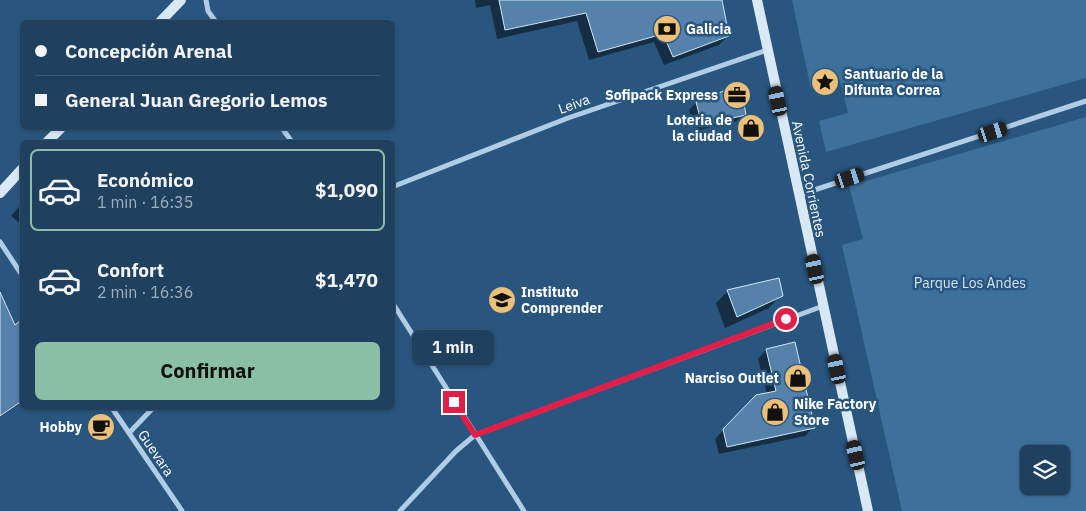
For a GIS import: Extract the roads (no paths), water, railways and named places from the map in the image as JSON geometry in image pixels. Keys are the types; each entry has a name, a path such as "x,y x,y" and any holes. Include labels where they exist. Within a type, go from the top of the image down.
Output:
{"main road":[{"path":"162,20 181,0"},
{"name":"Avenida Corrientes","path":"757,0 868,511"},
{"path":"49,140 59,130"},
{"path":"0,193 20,171"}],"street":[{"path":"206,0 208,11 215,20"},
{"name":"Leiva","path":"395,186 568,118 767,50"},
{"path":"799,195 1086,102"},
{"path":"0,242 20,272"},
{"path":"400,511 456,451 475,435 823,306"},
{"path":"395,307 524,511"},
{"name":"Guevara","path":"113,410 182,511"},
{"path":"129,433 151,410"}],"place":[{"name":"Galicia","path":"667,29"},
{"name":"Santuario de la Difunta Correa","path":"825,82"},
{"name":"Sofipack Express","path":"737,95"},
{"name":"Loteria de la ciudad","path":"751,128"},
{"name":"Instituto Comprender","path":"502,300"},
{"name":"Narciso Outlet","path":"798,378"},
{"name":"Nike Factory Store","path":"775,412"},
{"name":"Hobby","path":"101,427"}],"park label":[{"name":"Parque Los Andes","path":"970,283"}]}
